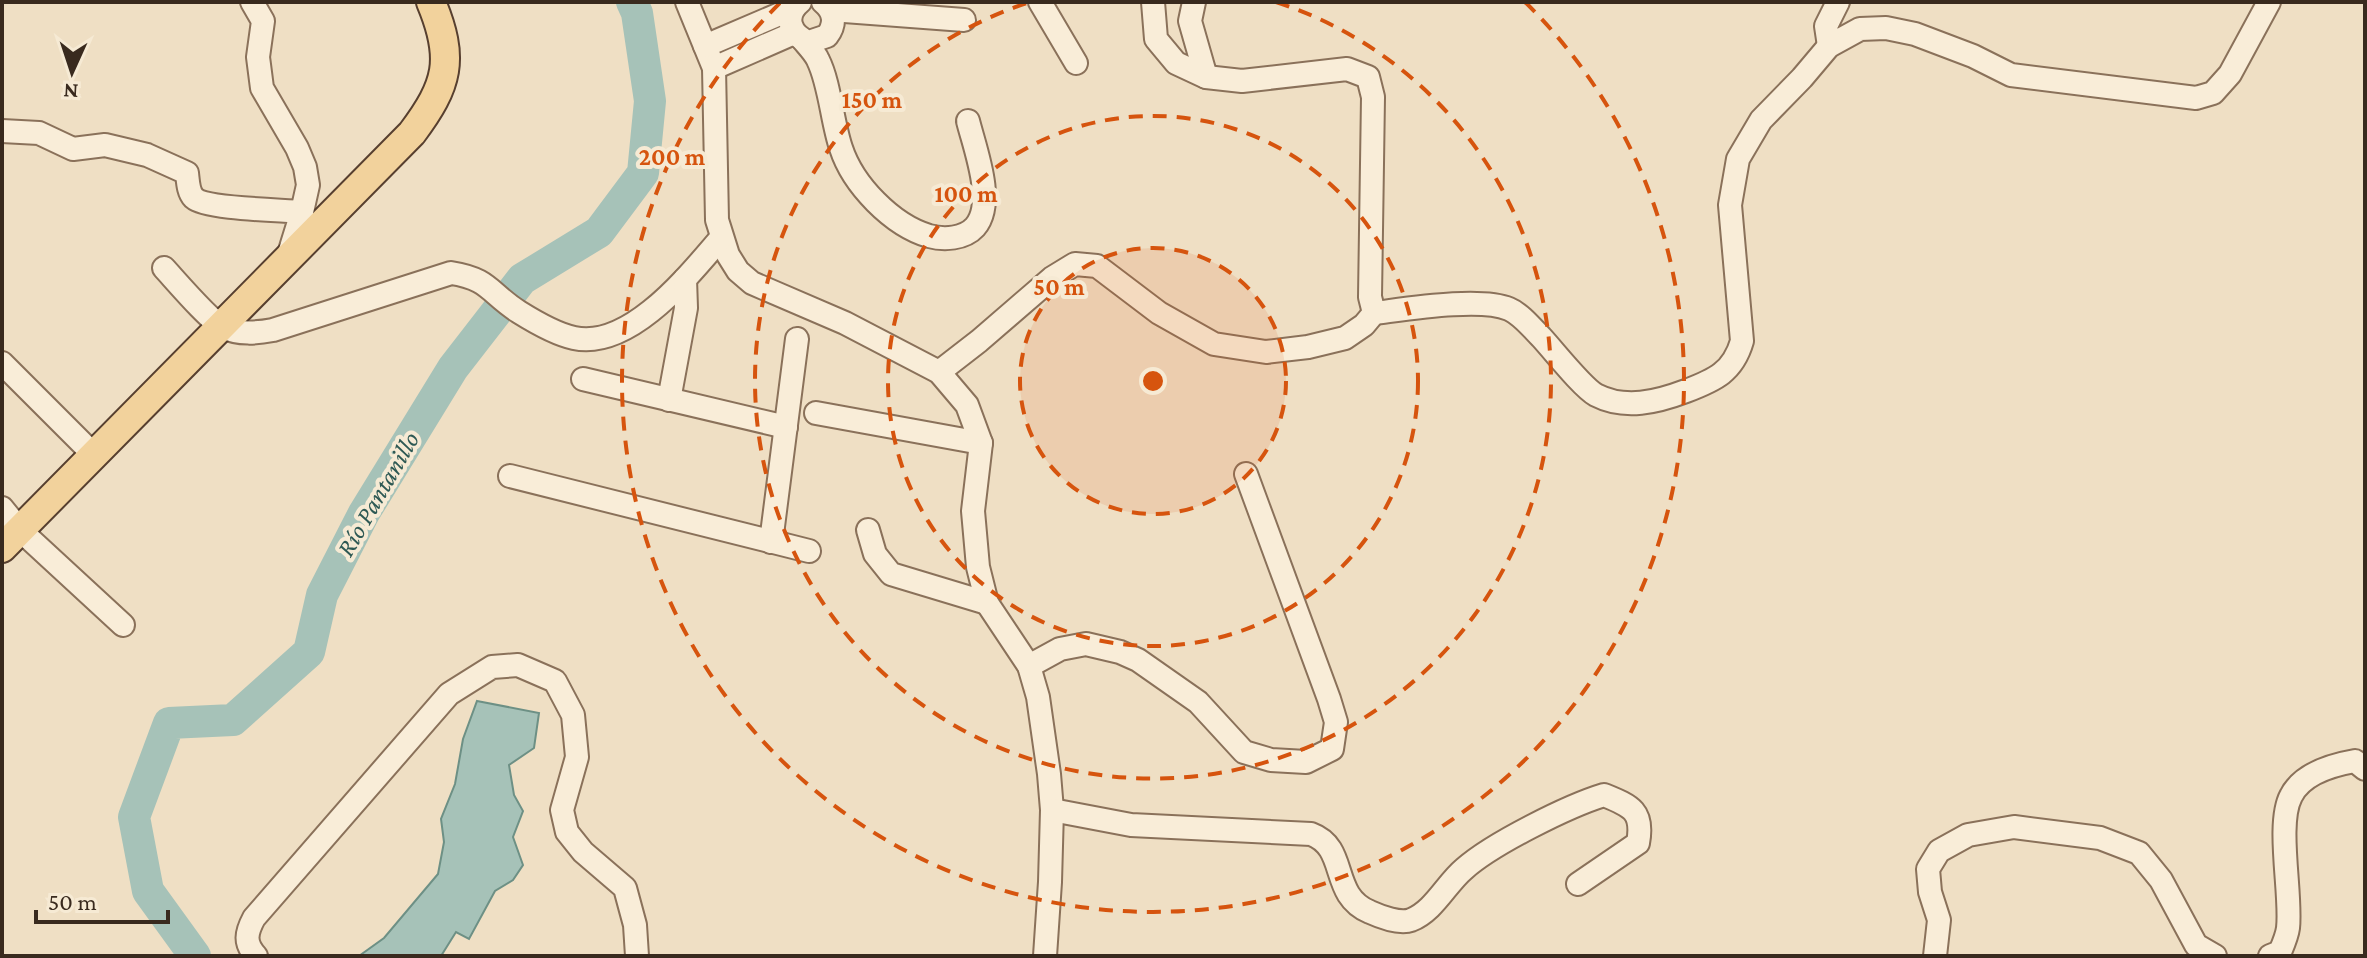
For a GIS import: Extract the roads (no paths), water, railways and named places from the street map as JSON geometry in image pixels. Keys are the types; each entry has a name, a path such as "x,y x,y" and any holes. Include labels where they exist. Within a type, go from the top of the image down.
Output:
{"main road":[{"path":"11,539 412,133 434,103 445,75 439,21 431,2"}],"street":[{"path":"252,2 263,21 258,57 262,88 297,148 308,185 288,258"},
{"path":"687,2 714,68 717,220 721,238 738,271 752,283 845,323 939,372 967,405 981,443 973,511 978,567 987,603 1029,666 1038,697 1052,810 1045,956"},
{"path":"1040,2 1076,63"},
{"path":"1153,2 1156,39 1176,63 1206,77 1242,81 1347,69 1368,77 1373,97 1370,297 1374,313"},
{"path":"1194,2 1190,21 1206,77"},
{"path":"1829,46 1826,26 1838,2"},
{"path":"939,372 1052,278 1075,264 1097,266 1159,313 1214,344 1266,352 1308,347 1345,338 1364,325 1374,313 1489,303 1511,310 1528,324 1595,394 1624,404 1661,401 1702,385 1728,370 1738,356 1742,341 1730,205 1738,159 1761,120 1829,46 1860,29 1886,28 1915,34 1973,56 2011,75 2196,98 2213,93 2230,74 2269,2"},
{"path":"705,46 797,4"},
{"path":"797,4 790,20 818,60 841,151 865,190 890,216 934,237 957,237 974,228 984,212 983,179 968,121"},
{"path":"714,68 799,37 822,40 831,12"},
{"path":"831,12 964,20"},
{"path":"818,60 831,12"},
{"path":"2,131 39,133 73,149 105,145 147,155 187,173 195,200 251,209 302,212"},
{"path":"164,268 221,327 256,333 273,330 451,273 472,276 538,324 576,339 610,336 641,318 685,279 721,238"},
{"path":"669,400 686,308 685,279"},
{"path":"771,542 797,339"},
{"path":"2,363 95,456"},
{"path":"583,379 786,427"},
{"path":"816,413 981,443"},
{"path":"1029,666 1060,649 1086,644 1120,652 1138,660 1198,702 1244,752 1271,760 1306,762 1332,749 1336,722 1329,699 1246,474"},
{"path":"510,476 809,551"},
{"path":"2,508 11,539 123,625"},
{"path":"868,530 875,554 891,574 987,603"},
{"path":"256,956 247,941 247,932 254,918 449,694 492,667 518,665 555,681 573,715 577,757 562,810 567,832 583,852 625,888 635,925 637,956"},
{"path":"2270,956 2280,952 2288,928 2286,816 2291,796 2308,778 2333,765 2355,761 2365,769"},
{"path":"1052,810 1131,825 1311,834 1328,844 1350,901 1380,916 1410,921 1428,909 1463,870 1486,852 1586,801 1604,795 1626,804 1638,817 1641,826 1638,843 1578,884"},
{"path":"1935,956 1939,920 1930,892 1928,869 1939,851 1968,835 2014,827 2100,838 2139,853 2161,880 2196,945 2215,956"}],"water":[{"path":"477,701 539,713 534,748 509,765 514,795 523,811 513,837 523,865 513,880 495,891 469,939 456,932 441,956 359,956 384,938 438,874 444,842 441,819 455,784 463,739"}],"waterway":[{"name":"Río Pantanillo","path":"195,956 148,891 134,817 169,723 233,720 309,652 322,595 364,513 453,368 522,279 599,232 643,173 650,101 637,13 632,2"}]}
